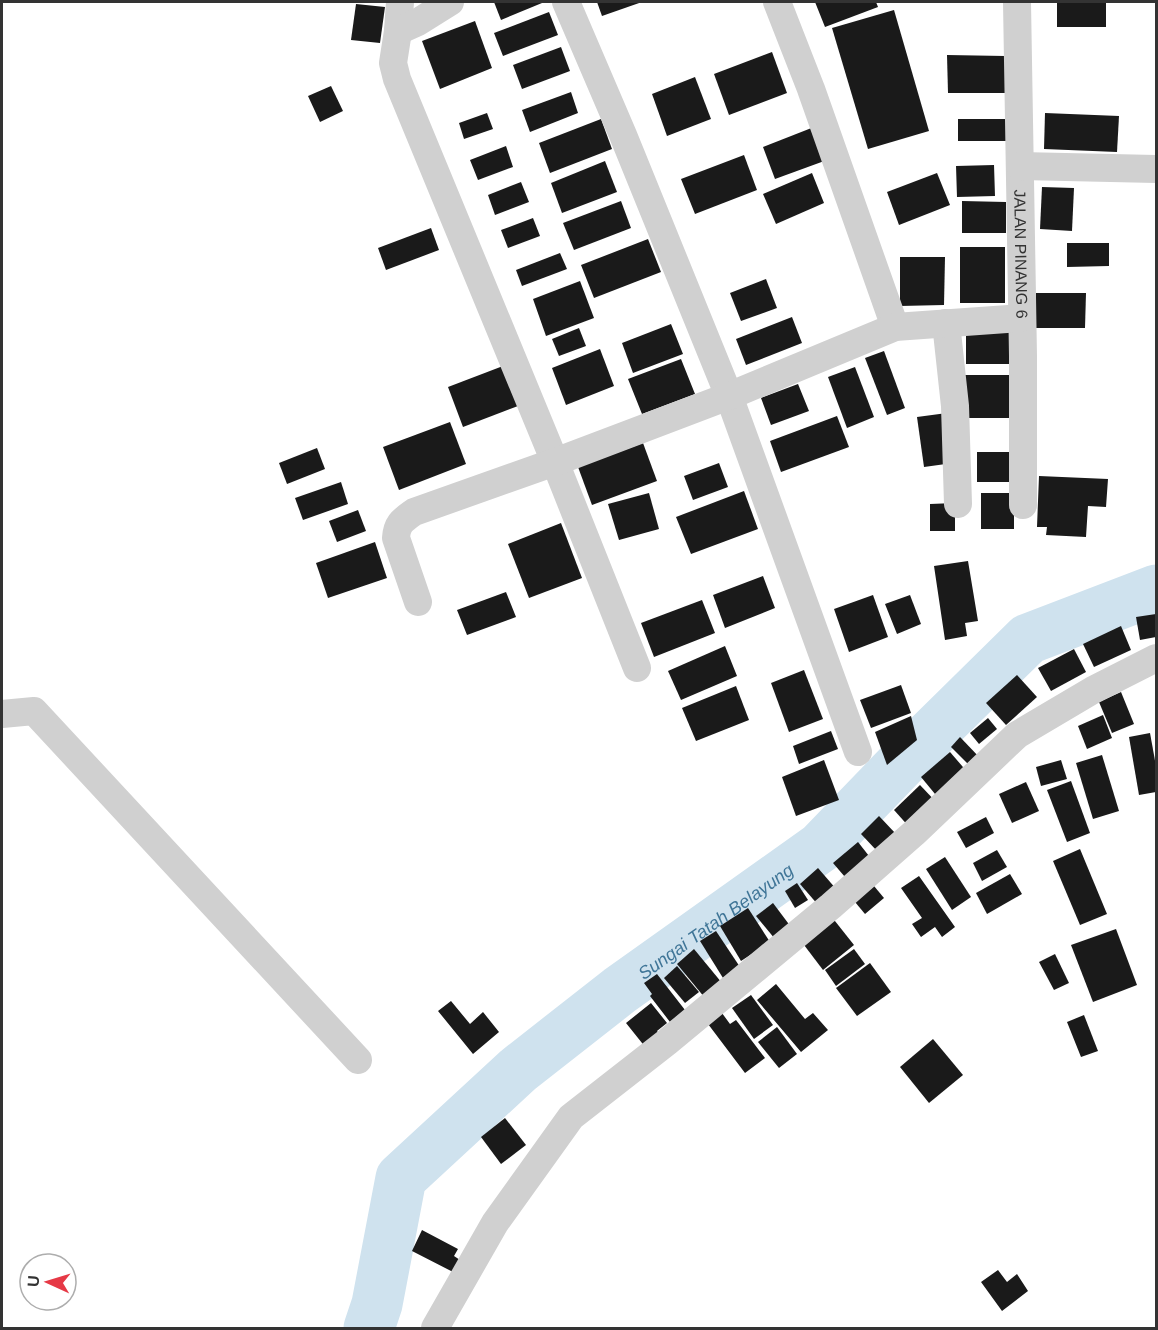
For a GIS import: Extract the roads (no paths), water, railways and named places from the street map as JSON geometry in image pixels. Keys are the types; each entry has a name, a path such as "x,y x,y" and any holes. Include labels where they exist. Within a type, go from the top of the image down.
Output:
{"street":[{"path":"400,2 393,63 398,79 637,668"},
{"path":"398,32 450,2"},
{"path":"566,2 628,146 729,396 858,752"},
{"path":"777,2 811,89 895,327"},
{"name":"JALAN PINANG 6","path":"1017,2 1023,505"},
{"path":"1020,166 1156,169"},
{"path":"418,602 396,538 399,522 414,512 555,462 729,396 895,327 1021,318"},
{"path":"946,323 955,406 958,504"},
{"path":"435,1329 495,1223 571,1117 667,1042 831,906 914,833 1017,735 1092,690 1156,658"},
{"path":"2,714 34,711 358,1060"}],"waterway":[{"name":"Sungai Tatah Belayung","path":"369,1328 377,1304 401,1178 518,1070 620,990 821,847 901,764 1028,639 1156,590"}]}
